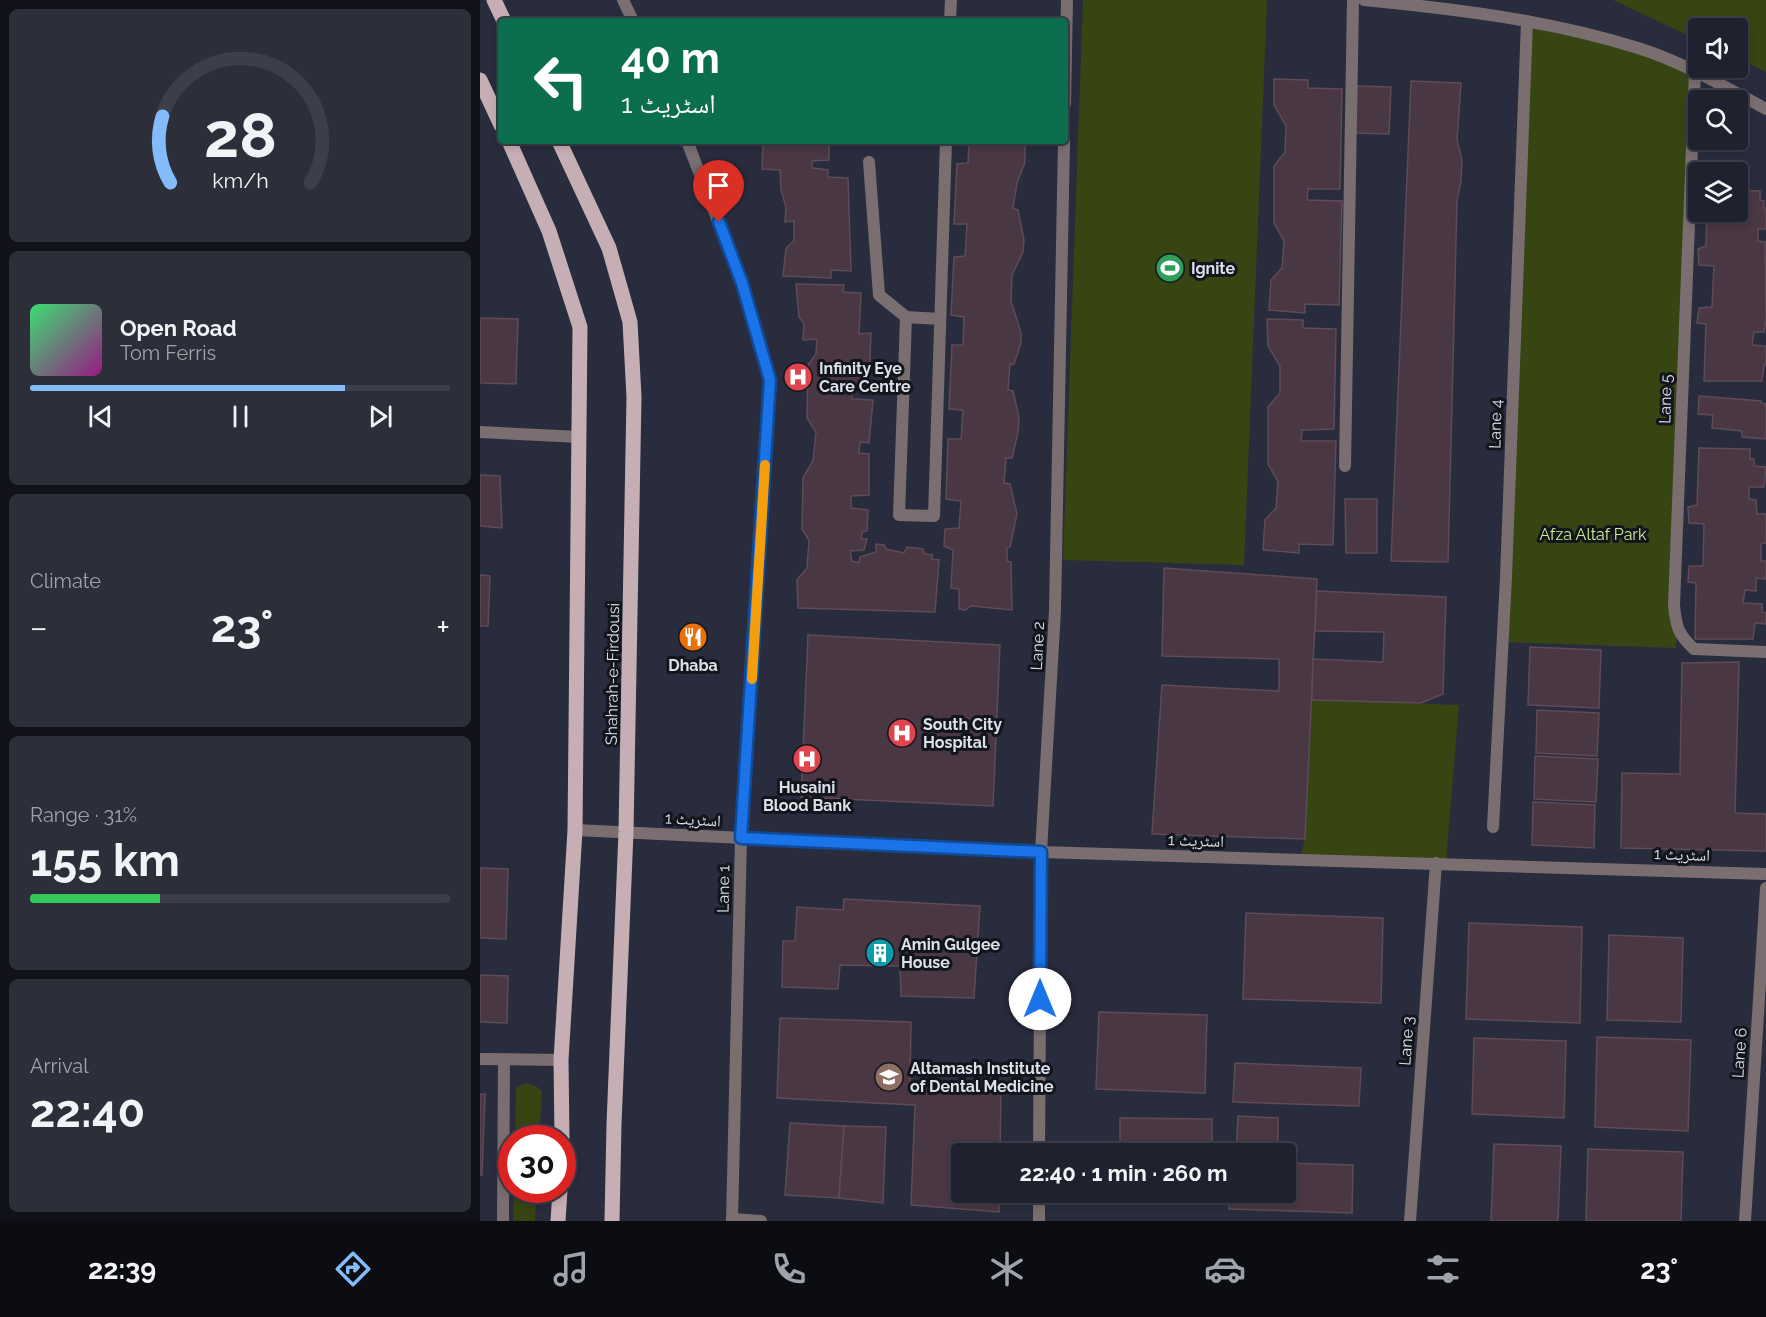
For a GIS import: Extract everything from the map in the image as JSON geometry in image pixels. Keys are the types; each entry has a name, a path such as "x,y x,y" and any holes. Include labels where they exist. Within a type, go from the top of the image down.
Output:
{"main road":[{"path":"494,0 503,18"},
{"path":"480,80 498,119"},
{"path":"510,144 549,231 580,327 575,830 561,1059 562,1125"},
{"name":"Shahrah-e-Firdousi","path":"560,144 609,248 630,322 634,397 626,832 612,1221"},
{"path":"558,1221 559,1203"}],"street":[{"path":"623,0 632,18"},
{"path":"950,18 951,0"},
{"path":"1067,0 1067,18"},
{"path":"1345,466 1353,0"},
{"path":"1364,0 1465,10 1527,21 1640,48 1688,68"},
{"name":"Lane 4","path":"1493,827 1505,588 1527,21"},
{"name":"Lane 5","path":"1695,78 1674,605 1676,625 1682,638 1694,649 1766,652"},
{"path":"1708,78 1766,109"},
{"name":"Lane 1","path":"688,144 742,283 770,380 741,838 732,1220"},
{"path":"906,317 899,515 934,516 946,144"},
{"name":"Lane 2","path":"1039,1143 1041,852 1055,610 1064,144"},
{"path":"869,162 879,295 906,317 940,319"},
{"path":"480,432 580,437"},
{"name":"اسٹریٹ 1","path":"575,830 1041,852 1766,874"},
{"name":"Lane 3","path":"1410,1221 1436,863"},
{"name":"Lane 6","path":"1745,1221 1766,888"},
{"path":"480,1059 561,1059"},
{"path":"503,1221 504,1060"},
{"path":"1039,1203 1039,1221"},
{"path":"732,1220 761,1221"}],"green space":[{"name":"Ignite","path":"1083,0 1267,0 1244,565 1063,560"},
{"path":"1613,0 1766,0 1766,72 1748,63 1748,18 1688,18 1688,35"},
{"name":"Afza Altaf Park","path":"1527,21 1688,66 1688,78 1697,78 1696,90 1688,90 1688,150 1694,150 1694,162 1688,162 1688,222 1691,222 1676,648 1502,642"},
{"path":"1312,700 1459,705 1446,863 1300,859 1305,839"},
{"path":"526,1083 542,1091 540,1125 515,1125 516,1088"},
{"path":"514,1203 536,1203 535,1221 513,1221"}],"building":[{"path":"1274,79 1308,80 1308,88 1342,89 1340,189 1308,189 1307,200 1342,201 1339,305 1305,304 1305,313 1269,310 1271,280 1282,268 1284,241 1274,223 1274,166 1285,152 1286,126 1274,105"},
{"path":"1411,81 1461,83 1457,140 1462,160 1457,201 1448,562 1391,561"},
{"path":"1357,86 1391,87 1389,134 1356,133"},
{"path":"763,144 829,144 829,160 812,161 812,168 828,170 828,177 848,178 851,271 831,270 831,278 783,276 786,248 794,241 794,221 785,222 786,207 781,190 780,170 762,169"},
{"path":"969,144 1025,144 1025,162 1017,183 1013,208 1018,210 1024,240 1023,252 1012,275 1011,301 1021,333 1021,343 1014,364 1010,364 1008,390 1013,391 1019,417 1012,458 1006,458 1004,483 1010,484 1017,514 1010,547 1007,548 1007,561 1011,562 1012,610 971,606 965,610 959,609 959,589 951,588 953,550 944,546 945,529 959,528 961,501 946,499 948,439 961,439 963,410 949,409 952,345 963,345 964,317 951,315 954,257 965,256 967,224 954,224 957,164 968,163"},
{"path":"1748,190 1760,191 1760,200 1764,201 1764,208 1766,208 1766,229 1758,229 1758,241 1765,242 1766,320 1764,332 1754,332 1752,345 1766,346 1766,365 1764,365 1762,381 1704,381 1706,324 1697,323 1699,308 1712,307 1714,266 1699,265 1698,249 1706,246 1707,222 1748,222"},
{"path":"796,284 844,285 843,292 861,293 859,334 871,333 869,387 852,387 852,399 873,400 869,443 860,442 859,453 869,454 869,495 851,496 851,508 868,510 867,531 862,532 861,539 867,539 864,550 850,551 852,561 859,563 860,557 876,552 876,544 904,553 907,547 923,549 925,554 933,555 931,559 939,560 935,612 798,608 797,580 807,568 809,540 802,529 803,478 813,461 816,432 807,418 808,365 816,354 817,339 803,340 804,324 799,317"},
{"path":"480,318 518,319 516,384 480,383"},
{"path":"1267,319 1303,320 1303,328 1336,329 1334,429 1302,430 1301,441 1336,441 1333,545 1299,544 1299,553 1263,550 1265,520 1276,508 1278,481 1268,464 1268,407 1280,393 1280,366 1268,346"},
{"path":"1699,396 1761,401 1766,404 1766,439 1742,437 1742,431 1712,428 1713,415 1698,414"},
{"path":"1699,448 1750,449 1750,459 1754,459 1754,466 1766,467 1764,487 1749,487 1749,499 1756,500 1757,514 1766,514 1766,543 1761,544 1761,561 1766,561 1766,579 1756,578 1756,591 1745,590 1743,603 1762,604 1762,612 1766,613 1766,624 1755,623 1753,639 1695,639 1696,583 1688,582 1689,566 1703,566 1704,524 1689,523 1688,507 1697,505"},
{"path":"480,475 500,476 502,528 480,526"},
{"path":"1345,499 1377,499 1377,553 1346,553"},
{"path":"1164,568 1317,579 1305,839 1152,834 1162,685 1279,691 1279,659 1162,656"},
{"path":"480,575 490,576 488,626 480,626"},
{"path":"1317,591 1446,597 1443,694 1421,703 1312,700 1313,659 1383,662 1384,632 1315,631"},
{"name":"South City Hospital","path":"808,635 1000,645 993,806 801,797"},
{"path":"1530,647 1601,650 1599,708 1528,705"},
{"path":"1739,662 1735,813 1766,814 1766,851 1621,848 1622,773 1680,774 1682,663"},
{"path":"1537,710 1599,713 1597,756 1536,753"},
{"path":"1535,756 1598,759 1596,802 1534,799"},
{"path":"1533,802 1595,805 1594,848 1532,845"},
{"path":"480,868 508,869 506,939 480,938"},
{"name":"Amin Gulgee House","path":"844,899 980,906 974,998 901,996 900,966 840,965 838,989 782,987 783,941 795,941 797,907 843,910"},
{"path":"1246,913 1383,918 1381,1003 1243,999"},
{"path":"1469,923 1582,927 1580,1023 1466,1019"},
{"path":"1609,935 1683,938 1681,1022 1607,1020"},
{"path":"480,975 508,976 507,1023 480,1022"},
{"path":"1099,1012 1207,1015 1205,1093 1096,1089"},
{"path":"780,1018 911,1022 910,1083 1001,1088 1000,1143 951,1143 951,1203 999,1203 999,1212 911,1205 915,1105 777,1098"},
{"path":"1597,1037 1691,1040 1688,1131 1595,1127"},
{"path":"1474,1038 1566,1041 1564,1118 1472,1114"},
{"path":"1235,1063 1361,1068 1359,1106 1233,1102"},
{"path":"480,1094 485,1094 482,1175 480,1175"},
{"path":"1238,1116 1278,1118 1278,1143 1237,1143"},
{"path":"1120,1118 1212,1119 1212,1143 1120,1143"},
{"path":"790,1123 844,1126 839,1198 785,1195"},
{"path":"844,1126 886,1127 883,1203 839,1198"},
{"path":"1494,1144 1561,1146 1558,1221 1491,1221"},
{"path":"1588,1149 1683,1152 1681,1221 1586,1221"},
{"path":"1296,1163 1353,1165 1352,1213 1229,1209 1229,1203 1296,1203"}],"slow traffic":[{"path":"752,679 765,465"}],"place":[{"name":"Ignite","path":"1170,268"},
{"name":"Infinity Eye Care Centre","path":"798,377"},
{"name":"Dhaba","path":"693,637"},
{"name":"South City Hospital","path":"902,733"},
{"name":"Husaini Blood Bank","path":"807,759"},
{"name":"Amin Gulgee House","path":"880,953"},
{"name":"Altamash Institute of Dental Medicine","path":"889,1077"}],"route":[{"path":"719,222 742,283 770,380 741,838 1041,852 1040,999"}]}
